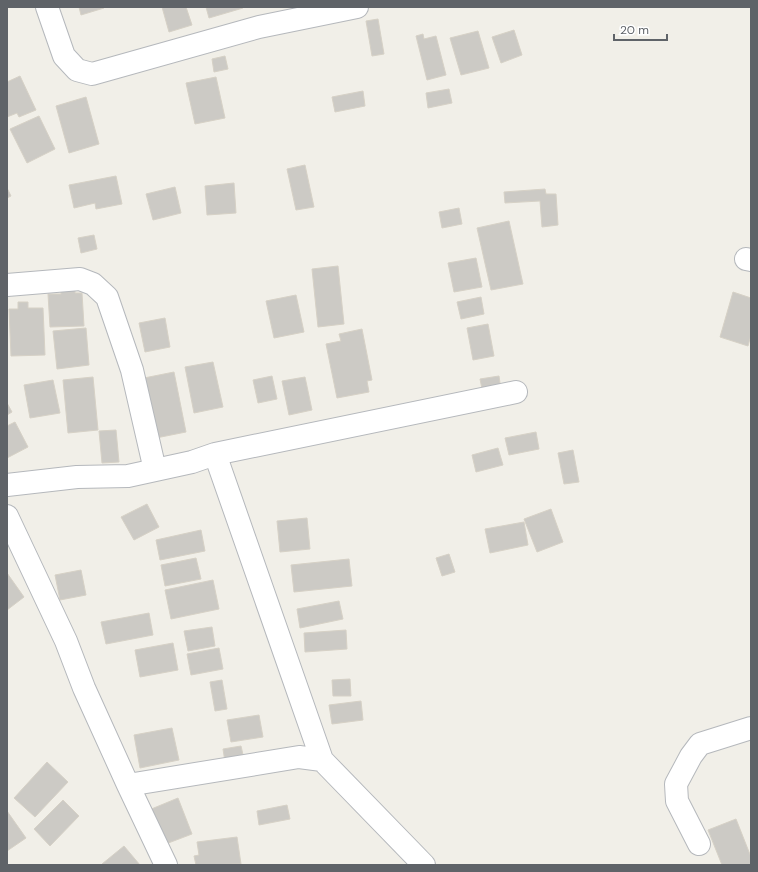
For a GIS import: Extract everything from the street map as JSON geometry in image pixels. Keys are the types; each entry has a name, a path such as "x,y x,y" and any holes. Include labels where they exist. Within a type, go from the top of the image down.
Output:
{"street":[{"path":"47,7 64,56 77,70 92,74 260,17 357,7"},
{"path":"7,285 80,279 93,284 107,297 132,370 155,470"},
{"path":"7,485 77,478 128,476 192,462 215,454 516,392"},
{"path":"215,454 322,760 424,865"},
{"path":"7,516 66,641 84,688 128,786 166,865"},
{"path":"699,844 677,801 676,784 691,756 700,744 751,728"},
{"path":"128,786 299,757 322,760"}],"building":[{"path":"79,7 103,7 104,8 81,15"},
{"path":"162,7 186,7 192,25 169,32"},
{"path":"206,7 242,7 243,8 209,18"},
{"path":"378,19 384,54 372,56 366,21"},
{"path":"514,30 522,55 501,63 492,37"},
{"path":"478,31 489,68 461,75 450,38"},
{"path":"423,34 424,39 436,36 446,75 427,80 416,36"},
{"path":"225,56 228,69 214,72 212,59"},
{"path":"20,76 36,110 19,117 17,113 7,117 7,82"},
{"path":"216,77 225,118 195,124 186,83"},
{"path":"449,89 452,103 428,108 426,93"},
{"path":"363,91 365,106 335,112 332,97"},
{"path":"86,97 99,144 69,153 56,106"},
{"path":"39,116 55,149 27,163 10,129"},
{"path":"305,165 314,207 296,210 287,169"},
{"path":"116,176 122,204 96,209 95,203 74,208 69,185"},
{"path":"234,183 236,213 207,215 205,186"},
{"path":"175,187 181,213 153,220 146,194"},
{"path":"7,188 11,196 7,198"},
{"path":"545,189 546,194 556,194 558,225 542,227 540,201 505,203 504,192"},
{"path":"459,208 462,224 442,228 439,212"},
{"path":"509,221 523,284 491,290 477,228"},
{"path":"94,235 97,249 81,253 78,238"},
{"path":"476,258 482,287 454,292 448,263"},
{"path":"338,266 344,324 318,327 312,269"},
{"path":"61,285 75,285 75,293 82,293 84,326 50,327 48,294 61,294"},
{"path":"733,292 751,298 751,335 748,346 720,337"},
{"path":"296,295 304,332 274,338 266,301"},
{"path":"481,297 484,314 461,319 457,302"},
{"path":"18,302 28,302 28,308 43,308 45,355 11,356 9,309 18,309"},
{"path":"165,318 170,347 145,352 139,323"},
{"path":"488,324 494,356 473,360 467,328"},
{"path":"86,328 89,365 57,369 53,331"},
{"path":"362,329 372,380 367,381 369,392 337,398 326,344 341,341 339,334"},
{"path":"213,362 223,407 194,413 185,367"},
{"path":"174,372 186,432 151,439 139,379"},
{"path":"272,376 277,399 258,403 253,380"},
{"path":"499,376 501,390 483,394 480,379"},
{"path":"93,377 98,430 68,433 63,380"},
{"path":"305,377 312,410 289,415 282,381"},
{"path":"53,380 60,413 30,418 24,385"},
{"path":"7,403 12,412 7,415"},
{"path":"15,422 28,447 7,458 7,426"},
{"path":"116,430 119,462 102,463 99,431"},
{"path":"536,432 539,449 509,455 505,438"},
{"path":"498,448 503,465 476,472 472,455"},
{"path":"573,450 579,482 564,484 558,453"},
{"path":"147,504 159,527 134,540 121,517"},
{"path":"551,509 563,542 537,552 524,519"},
{"path":"307,518 310,549 280,552 277,521"},
{"path":"524,522 528,545 490,553 485,529"},
{"path":"201,530 205,551 160,560 156,540"},
{"path":"449,554 455,572 442,576 436,558"},
{"path":"196,558 201,579 165,586 161,565"},
{"path":"349,559 352,586 294,592 291,565"},
{"path":"81,570 86,595 60,600 55,575"},
{"path":"7,573 24,597 7,610"},
{"path":"213,580 219,609 171,619 165,590"},
{"path":"339,601 343,619 300,628 297,609"},
{"path":"149,613 153,635 106,644 101,622"},
{"path":"212,627 215,646 188,651 184,631"},
{"path":"346,630 347,649 305,652 304,633"},
{"path":"173,643 178,670 140,677 135,650"},
{"path":"219,648 223,669 191,675 187,654"},
{"path":"350,679 351,696 333,696 332,680"},
{"path":"222,680 227,709 215,711 210,682"},
{"path":"361,701 363,720 332,724 329,705"},
{"path":"259,715 263,737 231,742 227,720"},
{"path":"172,728 179,760 140,768 134,735"},
{"path":"241,746 244,759 225,762 223,749"},
{"path":"47,762 68,782 35,817 14,798"},
{"path":"178,798 192,834 163,845 149,810"},
{"path":"63,800 79,816 50,846 34,829"},
{"path":"287,805 290,819 259,825 257,811"},
{"path":"7,811 26,838 7,851"},
{"path":"736,819 751,857 751,865 722,865 708,830"},
{"path":"237,837 241,864 196,865 194,856 199,855 197,842"},
{"path":"124,846 140,865 102,864"}]}
